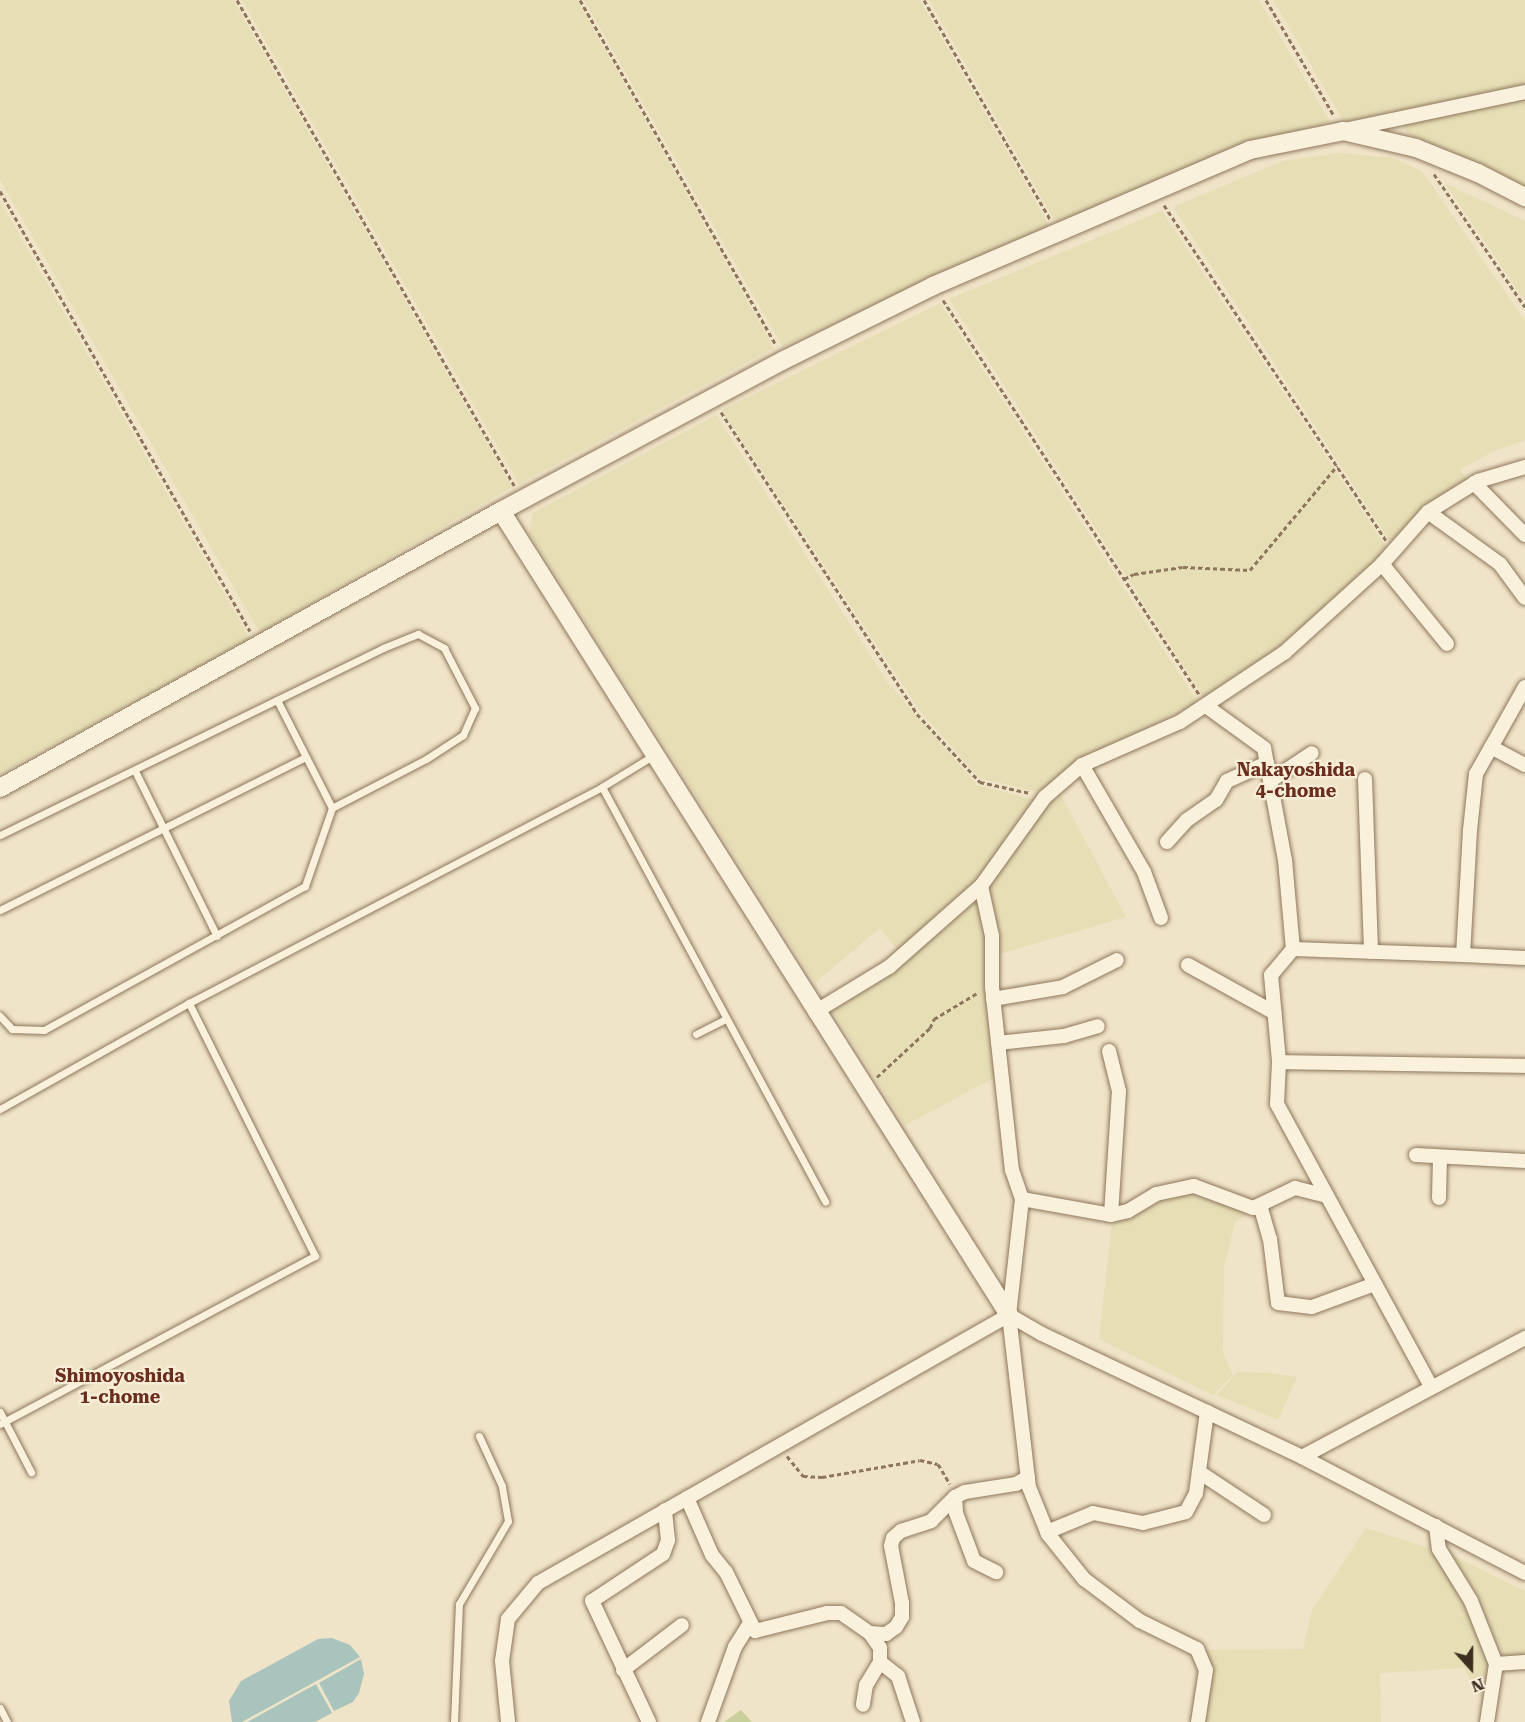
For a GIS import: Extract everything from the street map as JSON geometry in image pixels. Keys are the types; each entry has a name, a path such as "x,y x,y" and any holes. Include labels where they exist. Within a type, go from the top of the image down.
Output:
{"street":[{"path":"0,788 501,511 784,360 933,286 1250,150 1525,92"},
{"path":"1343,131 1416,148 1478,173 1525,197"},
{"path":"815,1012 890,967 981,886 1045,797 1082,765 1180,722 1284,654 1382,564 1428,512 1474,483 1525,467"},
{"path":"1474,483 1525,535"},
{"path":"501,511 815,1012 1009,1315 1042,1334 1302,1457 1525,1573"},
{"path":"1428,512 1500,564 1525,598"},
{"path":"1382,564 1447,644"},
{"path":"1463,955 1470,830 1476,774 1525,687"},
{"path":"1206,706 1264,748 1285,860 1293,950 1271,975 1280,1062 1277,1104 1431,1386"},
{"path":"1491,747 1525,765"},
{"path":"1270,782 1311,753"},
{"path":"1167,842 1186,820 1216,800 1227,781 1267,763"},
{"path":"1082,765 1144,872 1161,918"},
{"path":"1365,779 1371,952"},
{"path":"981,886 992,936 993,994 1012,1170 1022,1199 1009,1315 1028,1478 1047,1532 1084,1579 1140,1621 1197,1649 1206,1670 1198,1722"},
{"path":"1293,950 1525,958"},
{"path":"993,994 1063,987 1117,960"},
{"path":"1188,965 1275,1013"},
{"path":"998,1043 1064,1036 1098,1026"},
{"path":"1109,1051 1119,1091 1111,1215"},
{"path":"1280,1062 1525,1066"},
{"path":"1416,1155 1525,1161"},
{"path":"1438,1198 1440,1157"},
{"path":"1022,1199 1111,1215 1128,1211 1155,1194 1194,1186 1253,1208 1295,1188 1327,1196"},
{"path":"1260,1205 1270,1239 1276,1308 1312,1307 1375,1284"},
{"path":"508,1722 502,1661 508,1619 538,1582 1009,1315"},
{"path":"1302,1457 1431,1386 1525,1338"},
{"path":"1047,1532 1093,1513 1143,1523 1186,1512 1196,1493 1207,1412"},
{"path":"1199,1473 1264,1515"},
{"path":"870,1633 886,1634 896,1627 902,1617 902,1602 891,1546 893,1538 901,1531 931,1521 955,1497 965,1492 1016,1484 1028,1478"},
{"path":"955,1497 956,1513 974,1562 996,1572"},
{"path":"687,1498 712,1555 726,1572 749,1625 754,1631 766,1630 827,1613 841,1613 870,1633 880,1648 880,1662 866,1685 863,1705"},
{"path":"649,1722 592,1601 663,1554 668,1540 665,1510"},
{"path":"1436,1526 1439,1549 1471,1601 1496,1665 1487,1722"},
{"path":"623,1670 682,1625"},
{"path":"708,1722 735,1647 749,1625"},
{"path":"880,1662 898,1676 913,1722"},
{"path":"1496,1665 1525,1662"}],"lane":[{"path":"0,836 383,648 418,634 444,648 475,708 464,735 426,759 332,808 304,886 44,1030 12,1029 0,1016"},
{"path":"277,700 332,808"},
{"path":"0,1109 189,1003 602,787 654,755"},
{"path":"0,910 305,757"},
{"path":"135,771 217,936"},
{"path":"602,787 825,1202"},
{"path":"2,1422 315,1256 189,1003"},
{"path":"696,1034 725,1019"},
{"path":"0,1412 2,1422 31,1473"},
{"path":"454,1722 458,1682 459,1604 508,1521 502,1486 479,1436"},
{"path":"0,1708 7,1722"}],"path":[{"path":"237,0 523,500"},
{"path":"580,0 784,360"},
{"path":"924,0 1058,234"},
{"path":"1266,0 1343,131"},
{"path":"1416,148 1525,308"},
{"path":"0,191 258,646"},
{"path":"1155,191 1393,551"},
{"path":"933,286 1206,706"},
{"path":"712,398 917,714 980,782 1045,797"},
{"path":"1124,579 1134,574 1183,567 1250,570 1337,466"},
{"path":"864,1088 930,1028 934,1019 976,993 993,994"},
{"path":"786,1455 803,1476 822,1477 920,1460 938,1464 948,1478 955,1497"}],"shaded area":[{"path":"0,0 233,0 512,487 260,633 0,180"},
{"path":"242,0 577,0 774,348 519,484"},
{"path":"584,0 920,0 1049,225 783,347"},
{"path":"929,0 1259,0 1330,122 1056,223"},
{"path":"1273,0 1525,0 1525,84 1344,122"},
{"path":"1525,96 1525,188 1406,133 1403,124"},
{"path":"1341,153 1393,158 1422,171 1525,321 1525,440 1492,452 1460,470 1469,481 1392,545 1173,207 1283,161"},
{"path":"1445,183 1525,221 1525,301"},
{"path":"0,201 250,639 0,774"},
{"path":"1162,211 1389,551 1286,647 1204,698 949,299"},
{"path":"940,303 1198,703 1077,763 1043,793 979,778 920,711 722,410"},
{"path":"716,415 888,683 977,785 1036,800 978,880 898,951 880,928 815,983 529,533 533,513"},
{"path":"1061,795 1126,917 996,955 986,888 1043,809"},
{"path":"979,892 988,937 998,1076 905,1125 830,1007"},
{"path":"1193,1189 1252,1211 1235,1222 1224,1268 1223,1352 1233,1375 1213,1395 1099,1339 1112,1223 1141,1210 1164,1195"},
{"path":"1237,1372 1297,1377 1278,1420 1217,1395"},
{"path":"1366,1528 1435,1550 1470,1605 1493,1665 1484,1703 1464,1668 1380,1673 1381,1722 1201,1722 1204,1650 1303,1649 1312,1610"},
{"path":"1452,1555 1525,1591 1525,1655 1503,1657 1475,1591"}],"green space":[{"path":"741,1710 752,1722 724,1722"}],"water":[{"path":"332,1638 350,1645 360,1657 242,1722 232,1722 229,1701 241,1681 318,1639"},
{"path":"361,1659 364,1674 359,1693 353,1702 334,1711 319,1683"},
{"path":"316,1684 332,1713 315,1722 247,1722"}],"district":[{"name":"Nakayoshida 4-chome","path":"1296,781"},
{"name":"Shimoyoshida 1-chome","path":"120,1387"}]}
